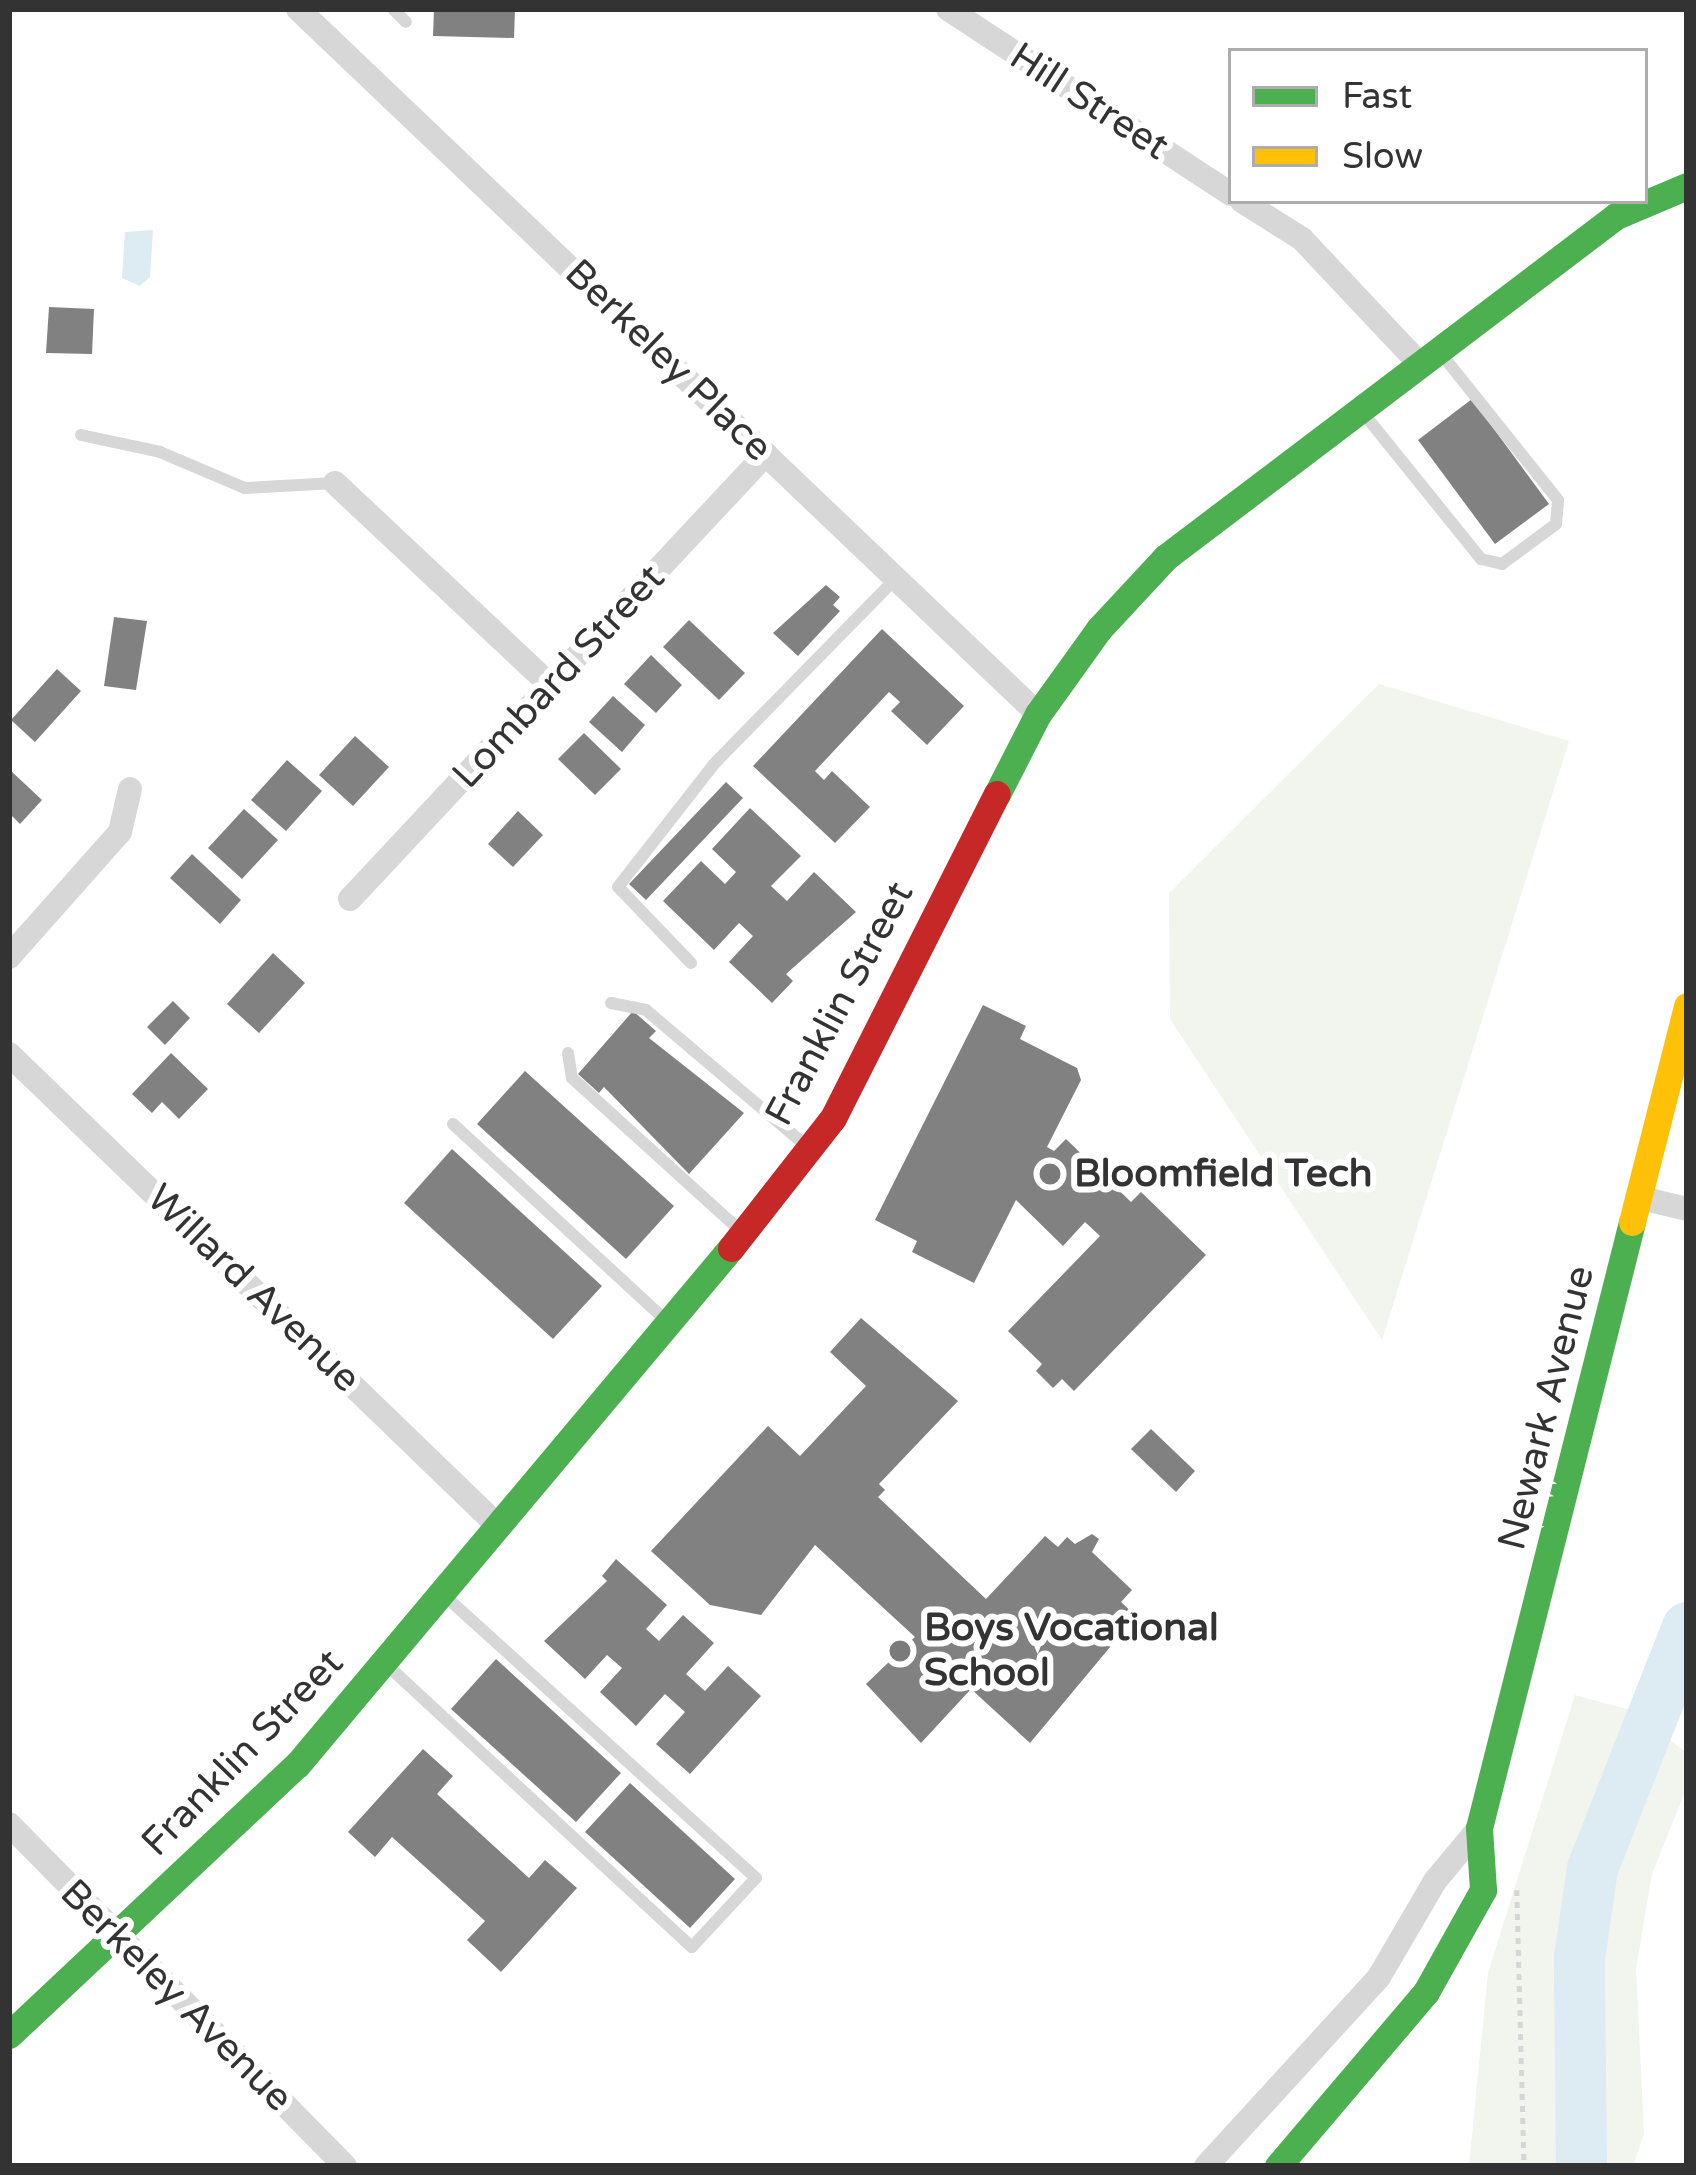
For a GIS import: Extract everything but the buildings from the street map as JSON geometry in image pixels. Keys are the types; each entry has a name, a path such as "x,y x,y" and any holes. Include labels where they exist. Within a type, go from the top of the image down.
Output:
{"main road":[{"name":"Franklin Street","path":"1648,204 1687,186"},
{"name":"Franklin Street","path":"9,2035 117,1940 297,1765 744,1234 833,1118 1038,714 1099,629 1166,557 1604,224 1648,204"},
{"name":"Newark Avenue","path":"1278,2166 1426,1992 1483,1890 1479,1828 1687,1006"}],"street":[{"name":"Berkeley Place","path":"298,9 1038,714"},
{"name":"Hill Street","path":"948,9 1228,192"},
{"path":"1247,204 1302,239 1427,355"},
{"name":"Lombard Street","path":"350,899 766,454"},
{"path":"335,483 550,686"},
{"path":"9,957 120,832 130,789"},
{"name":"Willard Avenue","path":"9,1054 497,1525"},
{"path":"1641,1198 1687,1209"},
{"name":"Berkeley Avenue","path":"9,1824 117,1940 345,2166"},
{"name":"Newark Avenue","path":"1206,2166 1379,1977 1436,1881 1479,1828"}],"lane":[{"path":"393,9 406,22"},
{"path":"1359,408 1492,568 1556,524 1558,500 1427,355"},
{"path":"81,435 160,452 244,488 335,483"},
{"path":"692,963 617,887 714,764 896,578"},
{"path":"611,1003 646,1010 809,1149"},
{"path":"568,1053 572,1078 744,1234"},
{"path":"453,1124 669,1324"},
{"path":"383,1661 692,1947 756,1878 440,1593"}],"path":[{"path":"1513,1878 1526,2037 1524,2166"}],"shaded area":[{"path":"153,230 150,277 140,286 122,278 125,232"},
{"path":"1379,684 1569,741 1382,1340 1170,1019 1169,893"},
{"path":"1575,1695 1630,1710 1687,1753 1687,1787 1652,1874 1636,1969 1644,2133 1633,2166 1469,2166 1488,1973"}],"waterway":[{"path":"1581,2166 1579,1958 1592,1868 1687,1627"}],"traffic: fast":[{"path":"1648,202 1687,186"},
{"path":"997,794 1038,714 1099,629 1166,557 1616,216 1644,204"},
{"path":"1278,2166 1426,1992 1483,1890 1479,1828 1632,1222"},
{"path":"9,2035 297,1765 731,1248"}],"traffic: slow":[{"path":"1632,1222 1687,1006"}],"traffic: jam":[{"path":"731,1248 833,1118 997,794"}],"place":[{"name":"Bloomfield Tech","path":"1050,1174"},
{"name":"Boys Vocational School","path":"900,1651"}]}
